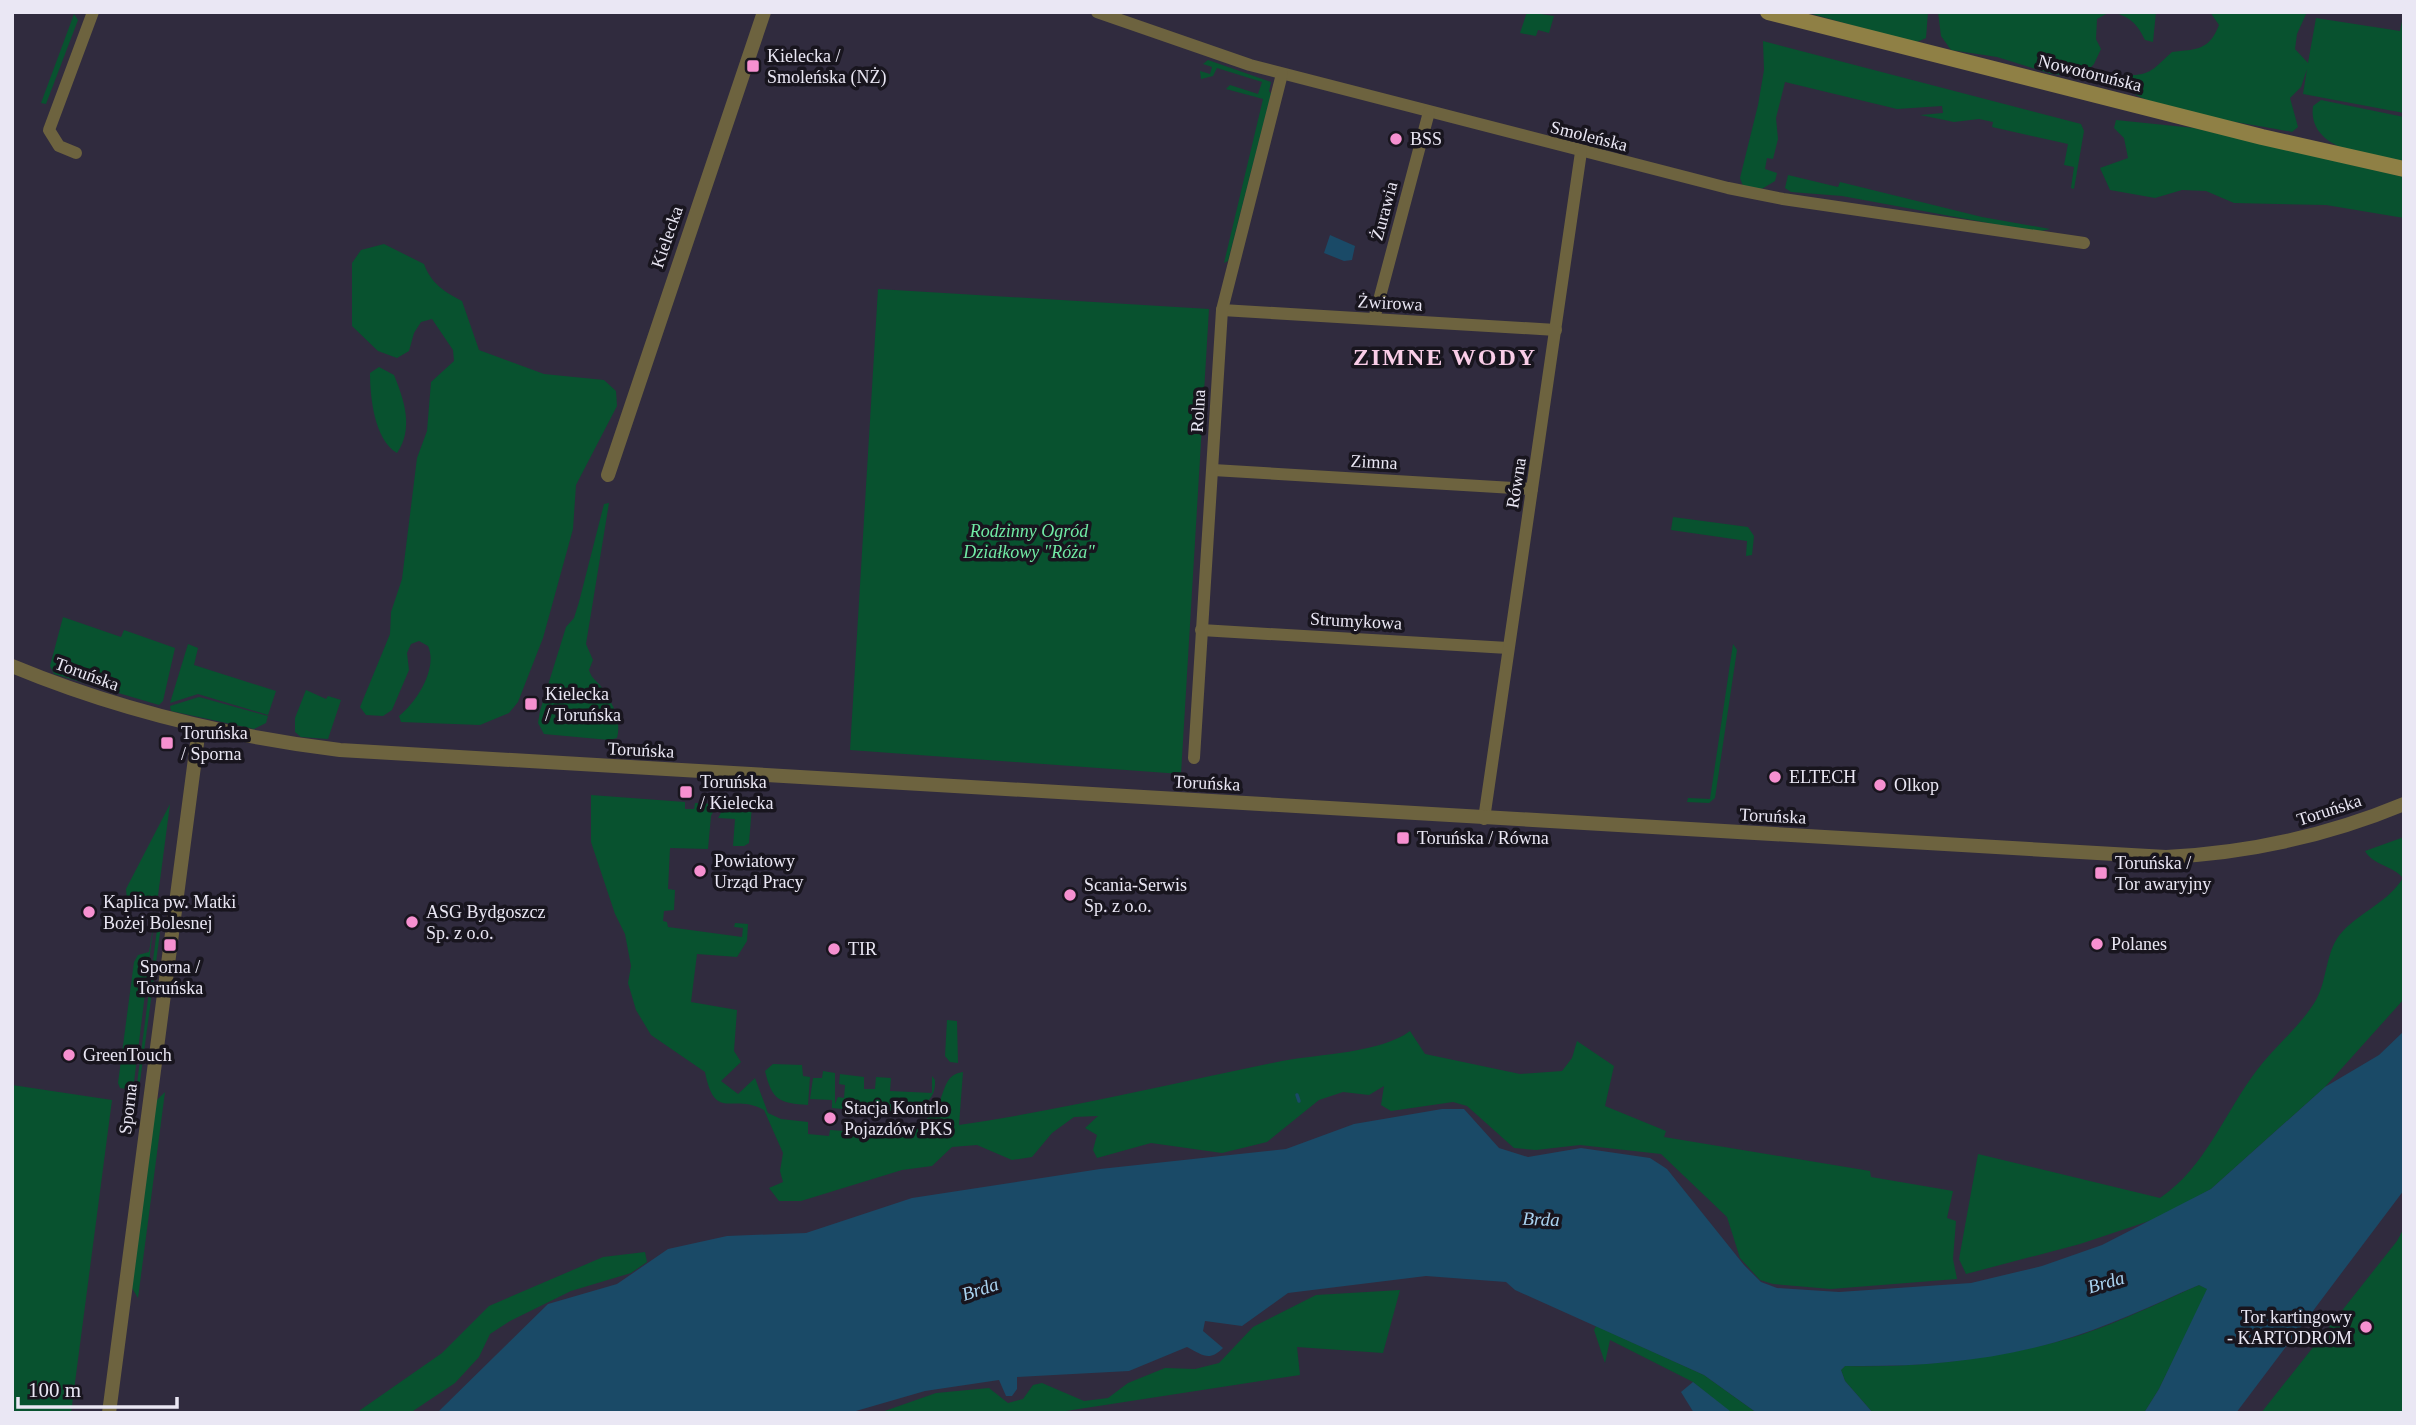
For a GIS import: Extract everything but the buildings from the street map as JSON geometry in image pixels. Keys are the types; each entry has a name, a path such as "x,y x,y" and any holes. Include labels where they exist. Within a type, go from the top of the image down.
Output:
{"main road":[{"name":"Nowotoruńska","path":"1768,12 2262,137 2404,169"}],"street":[{"path":"76,153 59,146 49,130 93,12"},
{"name":"Kielecka","path":"608,475 764,12"},
{"name":"Smoleńska","path":"1097,12 1233,60 1581,152 1783,199 2084,243"},
{"name":"Rolna","path":"1194,758 1222,310 1282,74"},
{"name":"Żurawia","path":"1374,319 1429,112"},
{"name":"Równa","path":"1484,819 1581,152"},
{"name":"Żwirowa","path":"1222,310 1556,330"},
{"name":"Zimna","path":"1213,470 1532,489"},
{"name":"Strumykowa","path":"1201,630 1508,648"},
{"name":"Toruńska","path":"12,666 101,700 199,728 249,738 387,754 1484,819 2166,857 2231,852 2288,843 2333,831 2404,804"},
{"name":"Sporna","path":"109,1413 199,728"}],"green space":[{"path":"1527,12 1554,16 1549,33 1538,30 1536,36 1520,33"},
{"path":"1805,12 1928,12 1926,38 1915,43"},
{"path":"1938,12 2110,12 2097,19 2096,39 2101,49 2094,64 2081,77 2052,74 1997,57 1951,50 1941,36"},
{"path":"2111,12 2156,12 2153,42 2145,40 2132,21"},
{"path":"2210,12 2307,12 2297,34 2295,49 2308,63 2316,18 2400,31 2404,12 2404,113 2303,94 2307,69 2301,87 2290,98 2298,127 2292,132 2179,110 2138,96 2125,87 2125,82 2132,75 2149,71 2172,52 2195,49 2211,40 2219,25"},
{"path":"74,14 78,20 46,104 41,103"},
{"path":"1763,41 2081,124 2084,131 2074,189 2071,188 2074,167 2064,165 2068,144 1992,127 1993,122 1979,119 1954,122 1920,115 1943,113 1942,106 1897,109 1785,82 1776,118 1778,139 1773,159 1767,158 1765,169 1777,173 1775,181 1760,190 1743,186 1740,178 1764,70"},
{"path":"1208,60 1271,82 1271,94 1228,261 1224,263 1263,99 1226,89 1230,85 1258,94 1262,82 1217,68 1213,76 1201,79 1200,71 1210,74 1212,67 1203,64"},
{"path":"2321,100 2404,117 2404,161 2359,153 2330,142 2320,133 2314,121 2313,106"},
{"path":"2116,120 2194,128 2404,177 2404,218 2326,205 2234,203 2206,191 2182,190 2155,198 2110,190 2100,168 2128,158 2124,138 2114,128"},
{"path":"1788,175 1838,187 1840,182 1982,217 2050,229 2037,232 1842,196 1791,192 1785,188"},
{"path":"384,244 424,264 430,277 439,286 462,301 479,350 544,374 604,380 616,391 617,406 576,485 573,529 543,638 518,702 509,713 480,725 401,722 399,716 419,694 428,674 428,646 419,641 411,644 407,653 409,670 392,710 383,716 366,715 360,707 390,634 391,612 402,579 417,458 427,431 431,382 454,361 453,350 432,319 421,322 414,333 409,351 397,358 378,351 352,326 352,263 361,250"},
{"name":"Rodzinny Ogród Działkowy \"Róża\"","path":"878,289 1209,309 1181,774 850,750"},
{"path":"379,367 394,375 404,404 405,434 397,453 383,438 375,417 370,373"},
{"path":"609,503 586,644 593,660 590,673 606,693 615,712 617,738 609,740 544,734 538,723 540,711 566,627 574,618 579,602 604,504"},
{"path":"1673,517 1748,527 1754,536 1752,555 1746,556 1747,541 1671,530"},
{"path":"63,617 121,637 124,630 175,648 163,701 159,705 54,674 50,666"},
{"path":"188,644 198,648 194,665 276,691 268,715 198,694 170,703"},
{"path":"1733,644 1737,650 1715,798 1709,803 1687,802 1688,798 1710,799"},
{"path":"306,690 326,699 328,696 341,700 328,739 301,737 295,732 295,718"},
{"path":"199,697 268,716 266,723 254,729 171,711 170,706"},
{"path":"591,795 685,802 685,809 694,809 695,803 717,804 711,816 708,849 670,848 668,889 675,890 674,910 664,911 663,921 667,922 668,927 742,937 743,928 734,927 735,923 748,924 747,941 737,957 697,954 691,1002 737,1010 734,1051 741,1062 721,1081 738,1094 755,1078 768,1113 781,1119 808,1122 808,1134 829,1136 830,1130 860,1132 860,1126 895,1128 915,1125 934,1112 949,1080 963,1072 959,1125 1081,1104 1282,1061 1349,1052 1383,1044 1410,1031 1425,1054 1520,1074 1562,1071 1572,1058 1577,1041 1614,1066 1605,1106 1666,1131 1664,1137 1870,1171 1871,1177 1953,1191 1947,1218 1956,1221 1953,1259 1957,1279 1831,1289 1773,1284 1760,1280 1740,1258 1727,1217 1661,1154 1580,1145 1536,1150 1514,1148 1467,1106 1453,1102 1391,1111 1381,1105 1384,1086 1369,1095 1343,1092 1319,1100 1267,1142 1222,1153 1151,1143 1097,1158 1093,1150 1097,1135 1085,1128 1098,1116 1074,1117 1052,1133 1032,1157 1012,1160 977,1145 952,1147 932,1166 902,1170 801,1201 779,1201 769,1188 783,1182 780,1171 783,1153 764,1110 753,1105 720,1102 709,1088 705,1072 651,1035 636,1010 628,983 631,966 625,934 615,914 591,842"},
{"path":"170,804 156,911 137,908 127,900 126,889"},
{"path":"736,805 752,806 749,843 744,846 733,846 735,819 718,818 723,809 735,808"},
{"path":"2404,837 2404,999 2325,1087 2211,1189 2158,1218 2080,1244 1966,1274 1959,1259 1978,1154 2160,1198 2176,1186 2202,1155 2257,1070 2303,1019 2316,1000 2337,938 2350,924 2390,894 2403,878 2394,870 2373,860 2365,851"},
{"path":"154,922 133,1090 120,1088 118,1083 134,962 138,955 149,952"},
{"path":"158,922 161,925 139,1089 136,1091"},
{"path":"947,1020 957,1021 958,1063 950,1062 945,1056"},
{"path":"773,1064 802,1065 803,1076 810,1077 808,1105 790,1103 774,1094 765,1071"},
{"path":"823,1071 835,1073 835,1104 838,1097 844,1098 845,1085 839,1084 840,1074 864,1077 864,1089 875,1089 876,1077 891,1078 890,1091 932,1093 932,1076 935,1080 933,1094 924,1104 911,1110 878,1112 832,1108 832,1100 810,1099 813,1078 822,1078"},
{"path":"12,1085 112,1100 71,1413 12,1413"},
{"path":"165,1092 138,1298 132,1288 155,1102"},
{"name":"Tor kartingowy - KARTODROM","path":"2404,1228 2404,1413 2261,1413 2397,1241"},
{"path":"645,1252 647,1262 631,1273 571,1291 510,1321 490,1334 479,1357 455,1383 410,1413 356,1413 442,1353 489,1306 603,1257"},
{"path":"2199,1285 2208,1289 2159,1389 2144,1413 1873,1413 1845,1381 1841,1370 1845,1366 1951,1362 2030,1348 2093,1331"},
{"path":"1400,1290 1383,1353 1297,1347 1300,1375 1053,1413 879,1413 936,1393 989,1388 1008,1403 1023,1399 1033,1385 1042,1383 1084,1401 1108,1398 1128,1383 1165,1368 1195,1369 1219,1363 1253,1327 1316,1295"},
{"path":"1596,1326 1704,1375 1757,1413 1731,1413 1693,1382 1610,1340 1605,1363 1594,1330"}],"water":[{"path":"1330,235 1355,246 1352,260 1344,261 1324,253"},
{"name":"Brda","path":"2404,1031 2404,1190 2236,1413 2144,1413 2159,1389 2207,1289 2199,1285 2093,1330 2030,1349 1951,1362 1845,1366 1841,1370 1845,1381 1873,1413 1757,1413 1704,1375 1515,1290 1506,1282 1426,1276 1288,1293 1242,1326 1205,1321 1203,1331 1223,1348 1214,1355 1202,1355 1187,1347 1129,1371 1017,1377 1017,1389 1012,1396 1006,1396 999,1380 925,1391 849,1413 437,1413 548,1304 617,1284 668,1249 727,1236 806,1233 912,1198 1100,1169 1286,1149 1354,1124 1442,1109 1464,1109 1499,1148 1528,1157 1581,1148 1650,1158 1667,1169 1744,1265 1761,1282 1777,1288 1839,1292 1971,1283 2042,1266 2102,1245 2211,1189 2325,1087 2379,1055"},
{"path":"1693,1382 1731,1413 1694,1413 1681,1392"}],"waterway":[{"path":"1297,1095 1299,1101"}],"place":[{"name":"Kielecka / Smoleńska (NŻ)","path":"753,66"},
{"name":"BSS","path":"1396,139"},
{"name":"Kielecka / Toruńska","path":"531,704"},
{"name":"Toruńska / Sporna","path":"167,743"},
{"name":"ELTECH","path":"1775,777"},
{"name":"Olkop","path":"1880,785"},
{"name":"Toruńska / Kielecka","path":"686,792"},
{"name":"Toruńska / Równa","path":"1403,838"},
{"name":"Powiatowy Urząd Pracy","path":"700,871"},
{"name":"Toruńska / Tor awaryjny","path":"2101,873"},
{"name":"Scania-Serwis Sp. z o.o.","path":"1070,895"},
{"name":"Kaplica pw. Matki Bożej Bolesnej","path":"89,912"},
{"name":"ASG Bydgoszcz Sp. z o.o.","path":"412,922"},
{"name":"Polanes","path":"2097,944"},
{"name":"Sporna / Toruńska","path":"170,945"},
{"name":"TIR","path":"834,949"},
{"name":"GreenTouch","path":"69,1055"},
{"name":"Stacja Kontrlo Pojazdów PKS","path":"830,1118"},
{"name":"Tor kartingowy - KARTODROM","path":"2366,1327"}],"district":[{"name":"ZIMNE WODY","path":"1445,357"}]}
